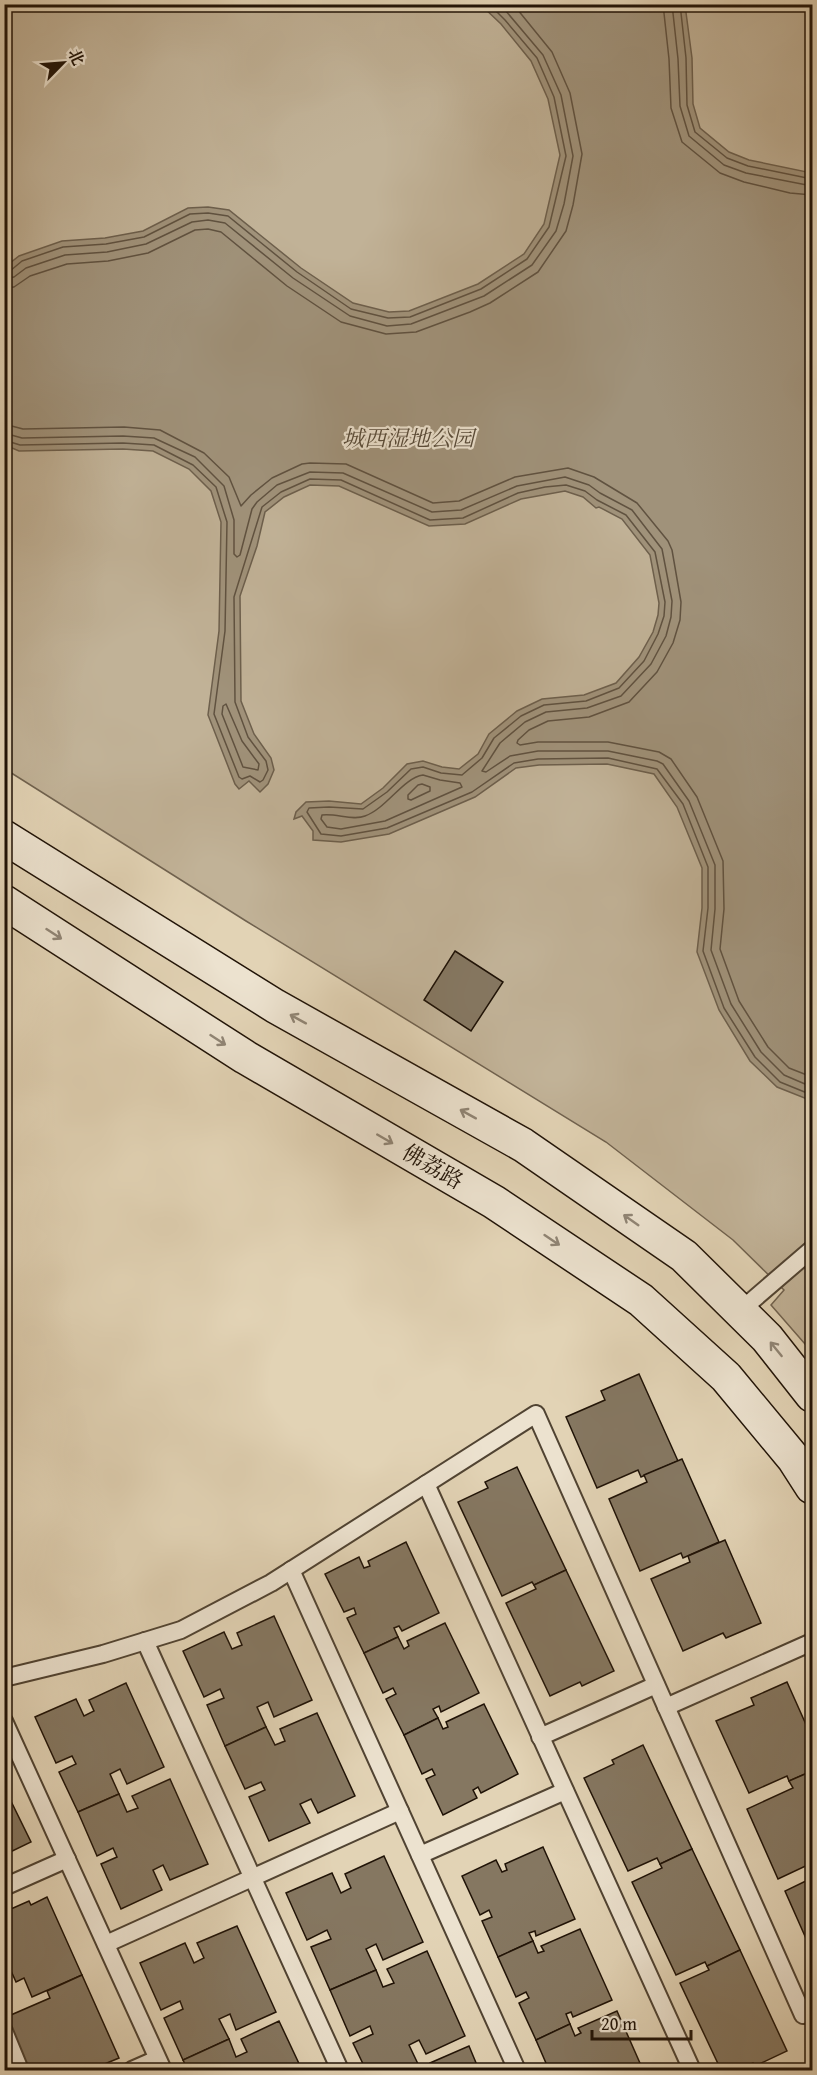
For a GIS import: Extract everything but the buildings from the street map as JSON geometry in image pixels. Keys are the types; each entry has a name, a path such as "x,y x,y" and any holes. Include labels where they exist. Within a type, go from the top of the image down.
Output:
{"main road":[{"path":"4,837 275,1006 523,1145 684,1256 767,1338 813,1395"},
{"name":"佛荔路","path":"4,902 245,1057 494,1202 642,1300 726,1377 794,1459 813,1488"}],"lane":[{"path":"740,1311 813,1249"},
{"path":"4,1678 103,1654 181,1629 271,1583 536,1414 803,2015"},
{"path":"426,1484 692,2070"},
{"path":"291,1570 517,2070"},
{"path":"145,1641 340,2070"},
{"path":"666,1707 813,1642"},
{"path":"540,1737 656,1685"},
{"path":"4,1720 160,2065 132,2070"},
{"path":"420,1855 565,1791"},
{"path":"106,1944 400,1811"},
{"path":"4,1887 67,1859"},
{"path":"4,2031 20,2070"}],"green space":[{"name":"城西湿地公园","path":"4,5 812,5 812,1352 771,1305 784,1290 733,1240 606,1142 246,921 5,769"}],"water":[{"path":"481,5 685,5 692,58 693,104 700,128 729,152 749,160 812,173 812,1101 777,1087 750,1061 719,1010 697,952 702,908 702,868 677,807 654,774 607,764 539,765 516,768 475,797 389,834 341,842 313,840 313,831 302,816 294,819 296,812 306,802 329,801 361,804 383,788 407,764 423,761 459,769 478,754 489,734 517,711 542,699 584,695 616,683 639,657 653,632 659,603 650,555 622,519 599,507 596,508 583,497 565,491 521,499 465,524 429,526 339,486 310,485 284,497 265,512 257,546 240,596 241,701 254,734 271,758 274,770 268,784 260,792 249,781 239,789 235,784 208,715 219,631 221,522 211,491 189,469 153,451 123,449 19,451 5,445 5,267 19,256 62,241 105,238 143,231 188,208 208,207 229,210 301,268 353,303 389,312 409,311 478,284 524,254 544,224 560,155 548,99 531,61 501,24"}]}
